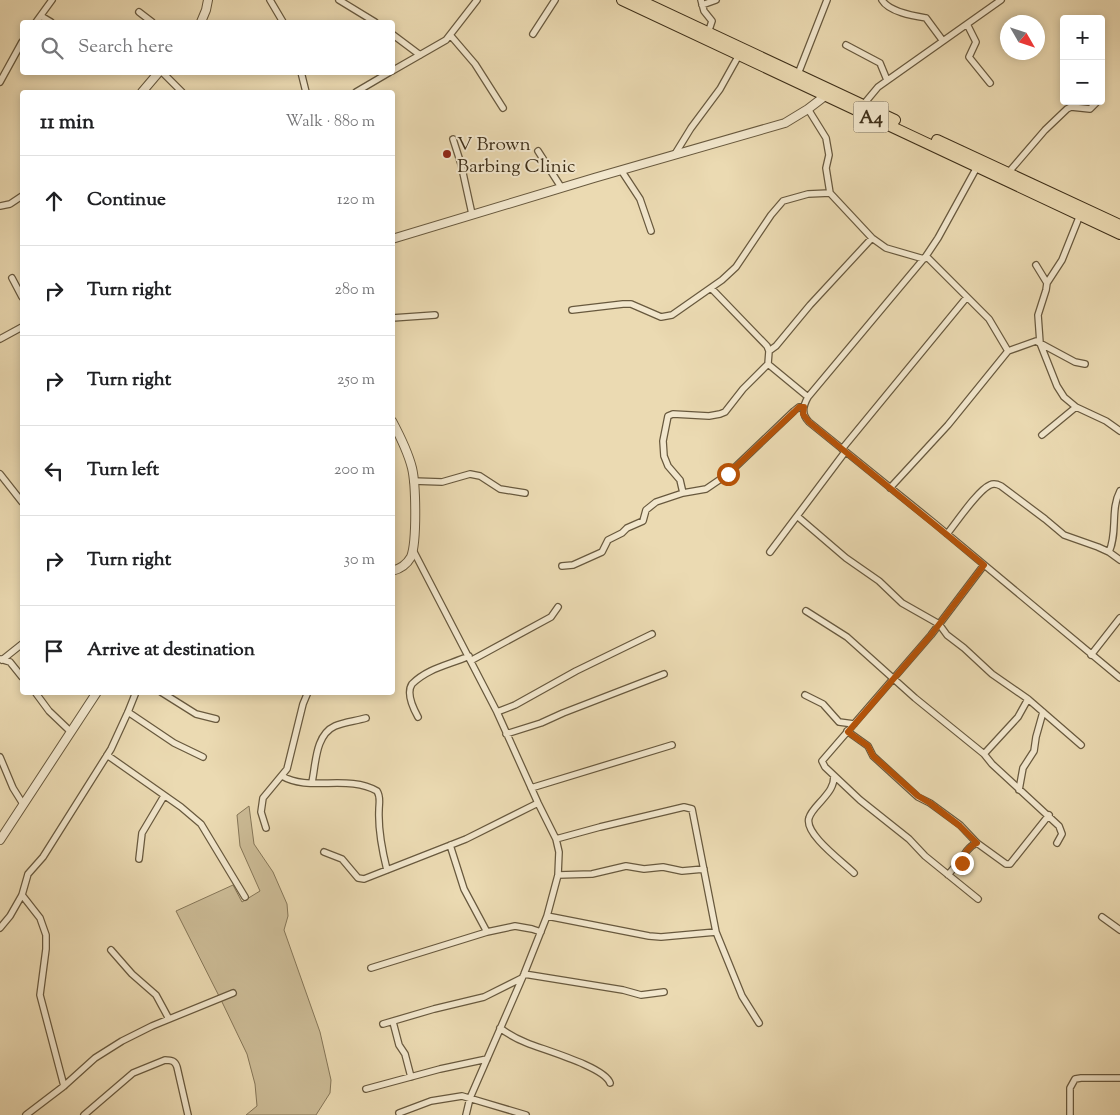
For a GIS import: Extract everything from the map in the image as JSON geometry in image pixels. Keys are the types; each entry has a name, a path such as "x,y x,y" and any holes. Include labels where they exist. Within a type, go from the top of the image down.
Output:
{"highway":[{"name":"A4","path":"622,0 825,96 1008,173 1120,225"},
{"name":"A4","path":"639,0 863,105 977,167 1120,234"}],"street":[{"path":"38,20 52,0"},
{"path":"202,20 208,0"},
{"path":"270,0 282,20"},
{"path":"339,0 372,20"},
{"path":"395,70 442,44 451,36 477,0"},
{"path":"533,34 555,0"},
{"path":"708,33 712,21 704,11 702,2 716,0"},
{"path":"798,74 827,0"},
{"path":"882,0 888,6 900,11 926,18 943,41"},
{"path":"863,105 872,92 1001,0"},
{"path":"139,12 149,20"},
{"path":"41,16 47,20"},
{"path":"967,24 976,42 969,57 990,83"},
{"path":"395,36 420,55"},
{"path":"451,36 475,64 503,108"},
{"path":"846,45 880,63 888,80"},
{"path":"0,82 20,46"},
{"path":"675,154 691,128 720,89 739,55"},
{"path":"144,90 158,75"},
{"path":"164,75 180,90"},
{"path":"302,75 306,90"},
{"path":"360,90 386,75"},
{"path":"395,238 561,187 785,123 825,96"},
{"path":"1008,173 1045,130 1067,109 1071,107 1090,109 1094,105"},
{"path":"808,109 826,138 829,155 826,168 830,193 872,238 886,248 925,257 989,319 1008,351"},
{"path":"453,139 461,164 472,214"},
{"path":"538,151 561,187"},
{"path":"977,167 938,238 925,257 808,397 804,407 805,418 1120,678"},
{"path":"621,170 640,199 651,231"},
{"path":"572,310 631,304 656,316 667,317 672,315 711,288 736,267 778,205 790,198 808,194 830,193"},
{"path":"0,205 10,204 20,197"},
{"path":"1046,283 1062,260 1080,215"},
{"path":"769,351 776,346 810,305 872,238"},
{"path":"1036,264 1046,283 1046,290 1038,315 1041,334 1040,343 1057,386 1064,397 1076,407 1106,421 1120,431"},
{"path":"12,278 20,293"},
{"path":"683,493 680,480 668,466 664,456 663,441 668,416 673,414 709,416 725,412 768,364 769,351 767,346 711,288"},
{"path":"770,552 843,450 967,297"},
{"path":"395,318 435,315"},
{"path":"0,339 20,328"},
{"path":"890,488 948,425 1008,351 1036,341 1075,362 1085,364"},
{"path":"768,364 808,397"},
{"path":"562,566 573,565 602,552 608,540 644,520 644,513 650,506 683,493 706,490 728,474 799,407 804,407"},
{"path":"1042,435 1076,407"},
{"path":"395,428 409,459 414,481 413,550 410,559 405,565 395,570"},
{"path":"0,474 20,499"},
{"path":"414,481 442,482 470,474 480,476 500,489 525,493"},
{"path":"946,534 983,490 995,484 1001,486 1064,535 1109,552 1120,560"},
{"path":"1109,552 1114,536 1115,505 1120,491"},
{"path":"797,516 846,558 884,585 902,603 939,624 947,634 992,674 1028,699 1081,745"},
{"path":"413,550 498,712 506,734 556,839 559,852 558,875 547,916 470,1098 466,1115"},
{"path":"978,899 925,856 909,839 860,800 834,776 822,761 894,680 984,565"},
{"path":"418,716 410,696 409,687 412,684 440,666 470,658 550,617 558,607"},
{"path":"806,611 841,632 894,680 984,754 992,764 1062,830 1057,843"},
{"path":"1091,655 1120,618"},
{"path":"498,712 652,634"},
{"path":"1,660 20,646"},
{"path":"1,660 10,662 20,674"},
{"path":"506,734 541,723 664,674"},
{"path":"37,695 49,711 71,732"},
{"path":"0,840 95,695"},
{"path":"0,928 22,896 28,874 43,857 107,755 135,695"},
{"path":"166,695 196,714 216,719"},
{"path":"266,828 261,812 263,798 282,776 289,763 307,695"},
{"path":"805,695 823,704 839,722 854,724"},
{"path":"984,754 1018,717 1028,699"},
{"path":"128,712 174,743 203,758"},
{"path":"1019,790 1023,768 1034,751 1043,712"},
{"path":"312,782 320,741 324,734 336,726 366,718"},
{"path":"848,732 868,746 873,756 918,796 960,826 977,843 1002,863 1008,865 1049,816"},
{"path":"531,788 672,745"},
{"path":"107,755 181,807 201,824 245,897"},
{"path":"0,757 13,788 23,804"},
{"path":"282,776 292,781 348,782 378,791 380,795 378,823 387,870"},
{"path":"834,776 833,786 812,812 808,824 809,829 815,837 854,872"},
{"path":"138,859 142,833 164,796"},
{"path":"324,852 347,862 358,878 364,879 450,845 538,803"},
{"path":"556,839 687,807 693,811 716,932 742,996 759,1023"},
{"path":"948,875 957,864 962,863 970,846 977,843"},
{"path":"450,845 464,889 488,932"},
{"path":"558,875 592,874 626,866 644,869 663,867 682,871 704,869"},
{"path":"22,896 40,918 46,935 40,995 64,1086"},
{"path":"547,916 649,936 661,937 716,932"},
{"path":"1102,917 1120,930"},
{"path":"371,968 488,932 515,926 540,932"},
{"path":"111,950 132,974 156,995 169,1019"},
{"path":"383,1024 484,997 523,976 623,990 640,995 664,992"},
{"path":"26,1115 64,1086 95,1058 122,1041 169,1019 233,993"},
{"path":"393,1022 399,1046 405,1054 411,1077"},
{"path":"500,1028 528,1044 586,1065 607,1077 610,1083"},
{"path":"366,1089 487,1059"},
{"path":"84,1115 133,1074 165,1060 170,1060 177,1067 188,1115"},
{"path":"1070,1115 1070,1088 1075,1080 1081,1078 1120,1078"},
{"path":"399,1113 431,1101 458,1096 526,1115"}],"shaded area":[{"path":"249,806 254,844 273,872 287,904 288,916 284,930 320,1032 331,1080 330,1093 316,1115 246,1115 257,1106 255,1084 247,1054 176,911 233,885 242,902 260,891 240,846 237,815"}],"place":[{"name":"V Brown Barbing Clinic","path":"447,154"}],"route":[{"path":"728,474 799,407 804,407 803,414 809,422 984,565 931,635 848,732 864,742 871,750 873,756 920,798 930,803 960,826 977,843 970,846 962,863"}]}
